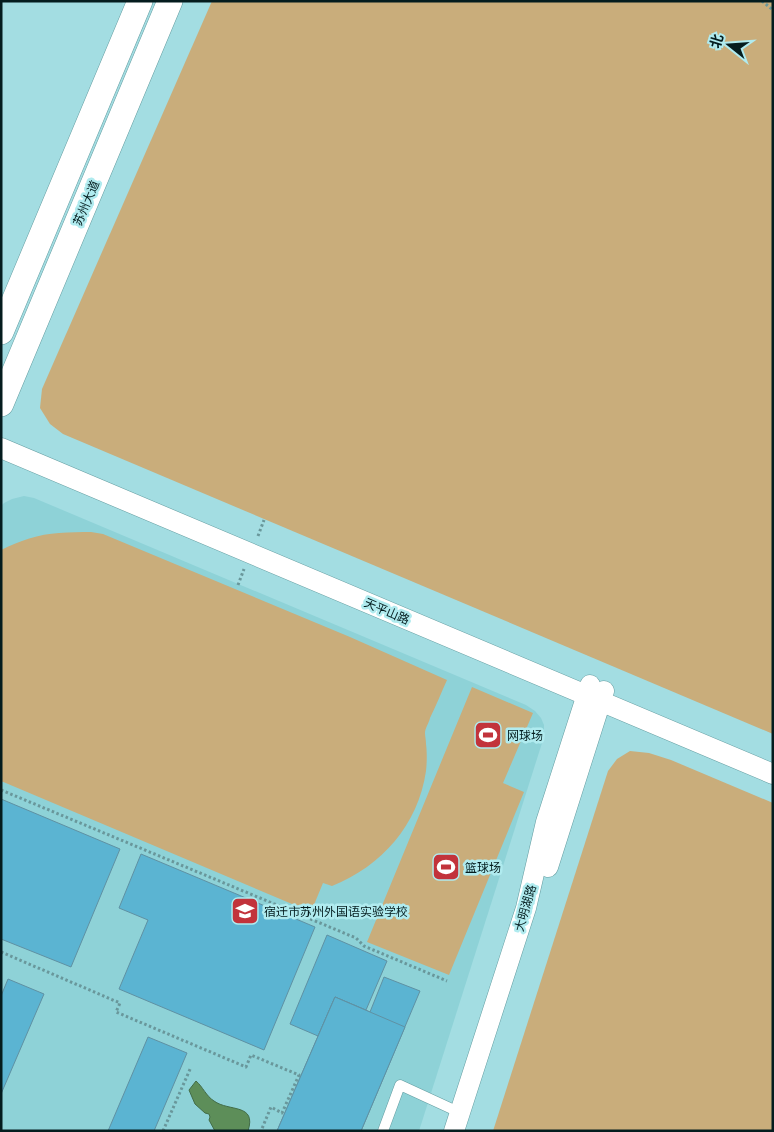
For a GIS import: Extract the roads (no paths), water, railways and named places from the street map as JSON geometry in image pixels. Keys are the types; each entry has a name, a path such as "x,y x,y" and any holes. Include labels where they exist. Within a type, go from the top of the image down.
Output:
{"street":[{"path":"1,332 140,1"},
{"name":"苏州大道","path":"1,404 170,1"},
{"name":"天平山路","path":"1,436 595,693 773,774"},
{"name":"天平山路","path":"1,448 595,693 773,762"},
{"name":"大明湖路","path":"462,1123 526,908 546,822 595,693"}],"lane":[{"path":"383,1131 400,1085 462,1123"}],"place":[{"name":"网球场","path":"488,735"},
{"name":"篮球场","path":"446,867"},
{"name":"宿迁市苏州外国语实验学校","path":"245,911"}]}
